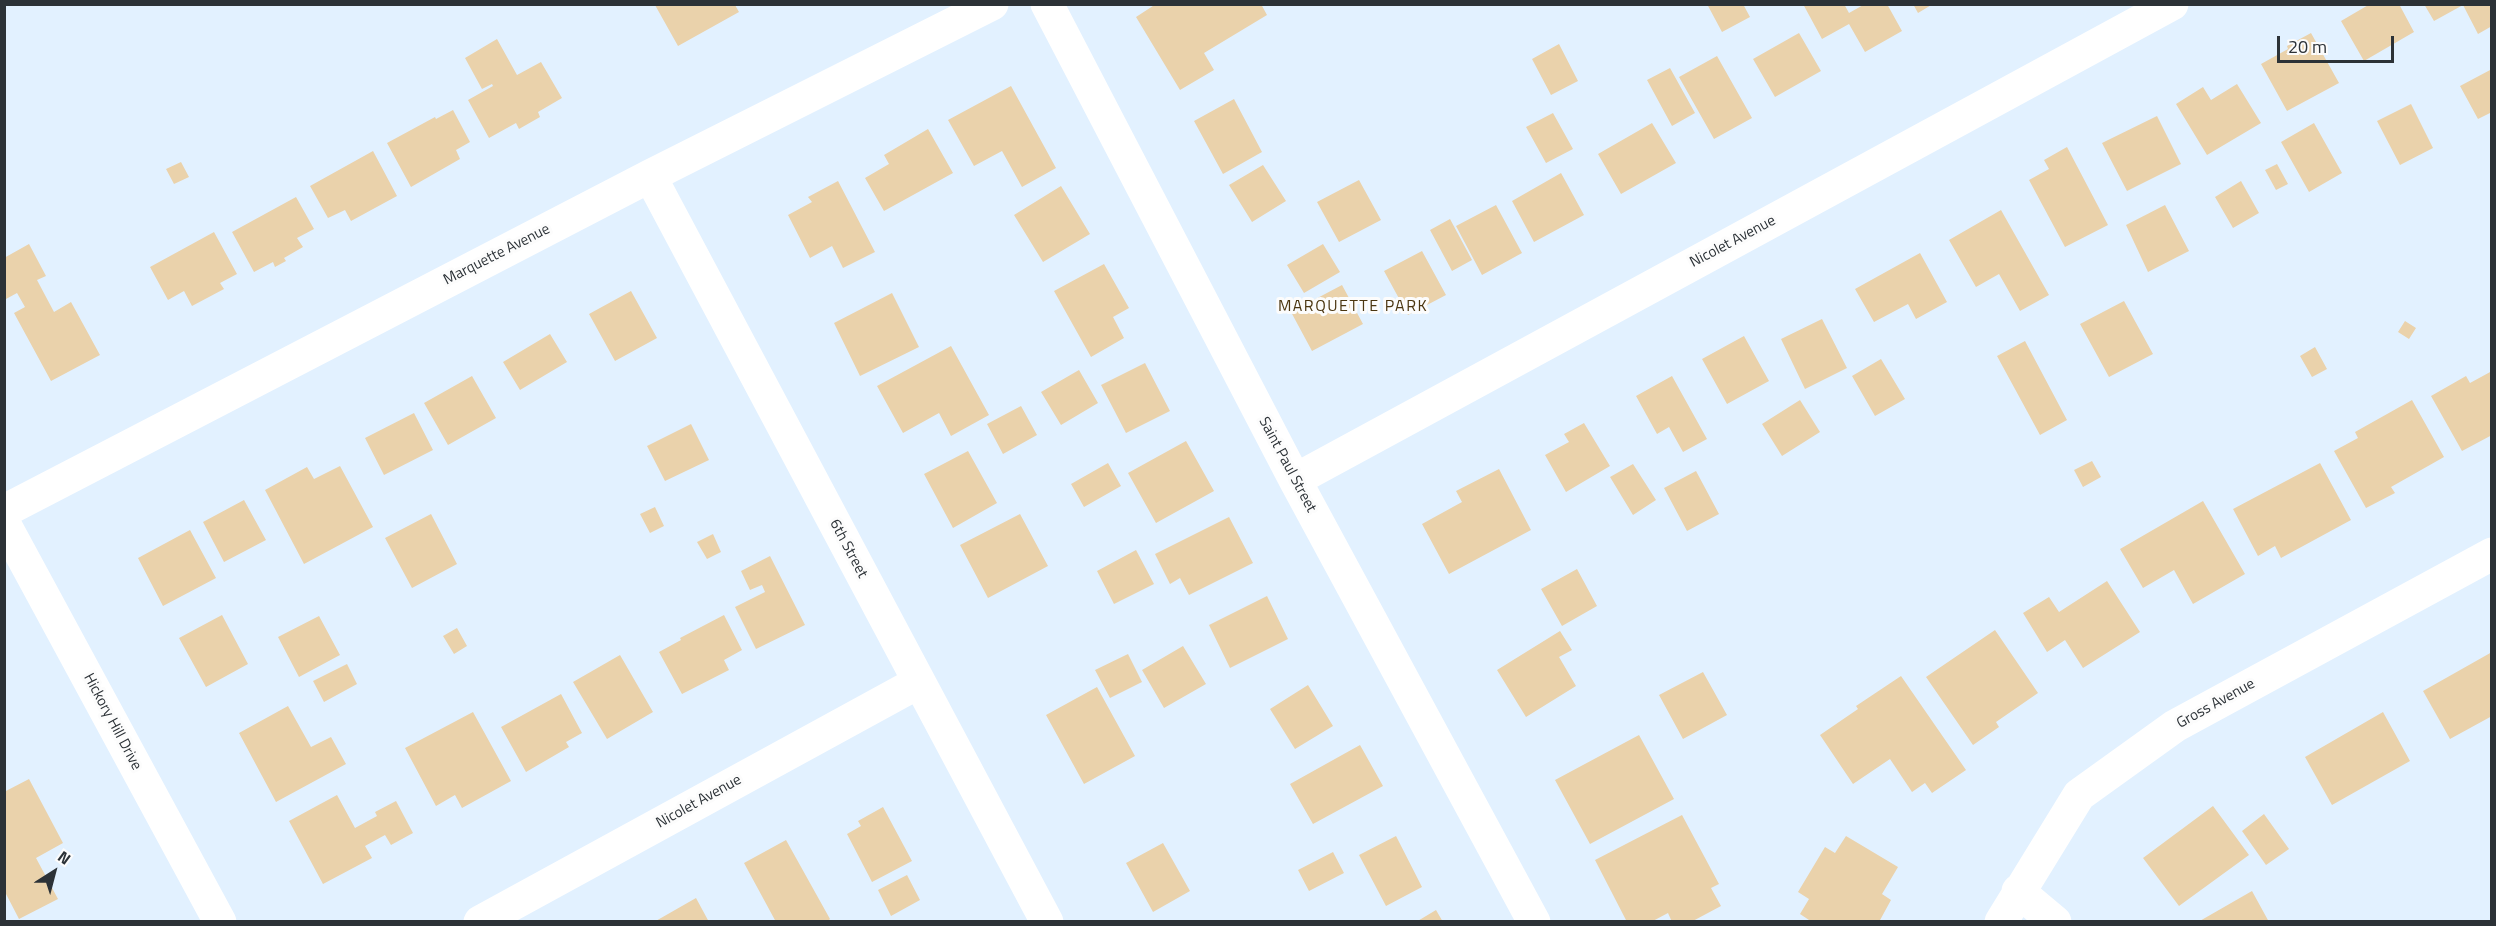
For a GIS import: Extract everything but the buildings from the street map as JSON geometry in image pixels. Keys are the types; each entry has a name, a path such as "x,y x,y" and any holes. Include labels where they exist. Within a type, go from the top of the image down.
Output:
{"street":[{"name":"Marquette Avenue","path":"4,511 650,176 992,4"},
{"name":"Saint Paul Street","path":"1047,4 1295,480 1534,921"},
{"name":"Nicolet Avenue","path":"1295,480 2172,4"},
{"name":"6th Street","path":"650,176 1047,921"},
{"name":"Hickory Hill Drive","path":"4,523 220,921"},
{"name":"Gross Avenue","path":"2001,921 2079,795 2166,733 2492,554"},
{"name":"Nicolet Avenue","path":"480,921 919,682"},
{"path":"2019,891 2055,921"}],"district":[{"name":"MARQUETTE PARK","path":"1353,307"}]}
